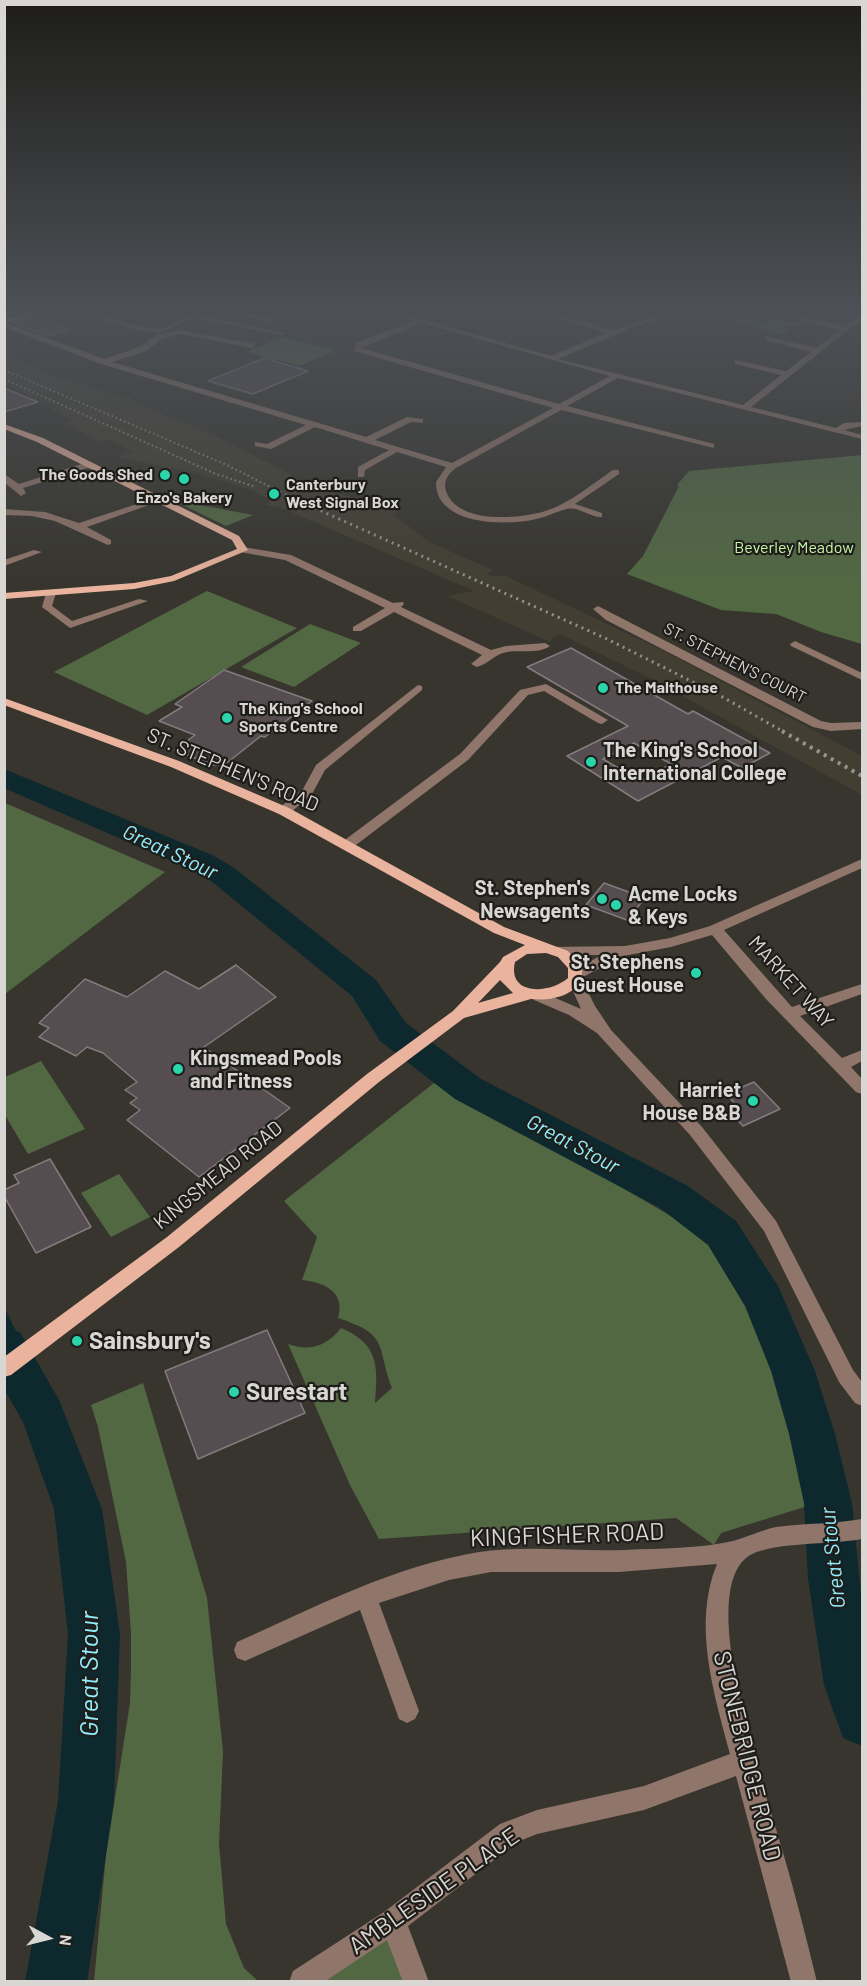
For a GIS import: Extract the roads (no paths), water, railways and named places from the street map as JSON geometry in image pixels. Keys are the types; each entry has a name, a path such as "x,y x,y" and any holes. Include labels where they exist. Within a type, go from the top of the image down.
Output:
{"main road":[{"path":"4,426 40,440 236,538 243,550 174,578 134,586 4,596"},
{"name":"ST. STEPHEN'S ROAD","path":"4,701 175,764 284,811 499,930 550,949 571,960 575,977 571,986 557,993 534,995"},
{"path":"499,930 509,950 505,972 512,985 534,995"},
{"name":"ST. STEPHEN'S ROAD","path":"506,963 524,950 550,949"},
{"name":"KINGSMEAD ROAD","path":"458,1015 506,963"},
{"name":"KINGSMEAD ROAD","path":"4,1369 173,1242 432,1032 458,1015 492,1002 534,995"}],"street":[{"path":"242,403 453,466"},
{"path":"541,403 711,446"},
{"path":"569,403 446,471 441,483 442,495 455,509 471,516 497,519 527,518 547,514 616,472"},
{"path":"727,403 862,437"},
{"path":"745,407 750,403"},
{"path":"368,440 410,419 420,421"},
{"path":"258,444 268,447 315,424"},
{"path":"837,430 846,425 862,424"},
{"path":"361,475 361,469 396,449"},
{"path":"4,477 20,490 88,465"},
{"path":"81,526 158,500"},
{"path":"566,504 599,515"},
{"path":"4,512 42,513 81,526 108,542"},
{"path":"243,550 288,556 398,607 416,620 490,654"},
{"path":"4,563 37,552"},
{"path":"312,568 326,562"},
{"path":"51,593 47,607 70,625 143,601"},
{"path":"357,629 398,607"},
{"name":"ST. STEPHEN'S COURT","path":"598,609 610,618 818,724 831,727 862,726"},
{"path":"795,644 862,677"},
{"path":"477,664 490,654 506,649 545,645"},
{"path":"347,845 464,757 524,692 546,687 602,720"},
{"path":"284,811 308,791 320,768 417,695"},
{"name":"ST. STEPHEN'S ROAD","path":"550,949 625,951 671,942 715,929 862,863"},
{"name":"MARKET WAY","path":"715,929 789,1014 862,1088"},
{"name":"ST. STEPHEN'S ROAD","path":"575,977 625,951"},
{"path":"575,977 588,1007 606,1034 696,1131 770,1226 846,1376 862,1397"},
{"path":"789,1014 862,989"},
{"path":"534,995 574,1011 606,1034"},
{"path":"839,1066 862,1056"},
{"path":"738,1551 753,1544 784,1537 849,1533 862,1529"},
{"name":"KINGFISHER ROAD","path":"245,1650 430,1573 482,1562 580,1562 693,1557 738,1551"},
{"name":"STONEBRIDGE ROAD","path":"738,1551 725,1569 717,1604 718,1647 744,1761 804,1982"},
{"path":"366,1598 407,1711"},
{"name":"AMBLESIDE PLACE","path":"302,1980 393,1921 508,1833 537,1822 644,1798 744,1761"},
{"path":"393,1921 416,1982"}],"water":[{"path":"4,1306 26,1353 4,1369"}],"waterway":[{"name":"Great Stour","path":"4,777 201,862 222,874 364,988 393,1032 468,1089 674,1197 722,1233 763,1299 793,1371 812,1434 828,1503 833,1579 841,1630 851,1685 862,1719"},
{"name":"Great Stour","path":"4,1346 43,1415 78,1509 94,1634 86,1801 56,1982"}],"railway":[{"path":"57,403 216,474 256,487"},
{"path":"81,403 229,466 282,493"},
{"path":"279,492 607,639 719,695 784,732"},
{"path":"782,731 862,776"}],"place":[{"name":"The Goods Shed","path":"165,475"},
{"name":"Enzo's Bakery","path":"184,479"},
{"name":"Canterbury West Signal Box","path":"274,494"},
{"name":"The Malthouse","path":"603,688"},
{"name":"The King's School Sports Centre","path":"227,718"},
{"name":"The King's School International College","path":"591,762"},
{"name":"St. Stephen's Newsagents","path":"602,899"},
{"name":"Acme Locks & Keys","path":"616,905"},
{"name":"St. Stephens Guest House","path":"696,973"},
{"name":"Kingsmead Pools and Fitness","path":"178,1069"},
{"name":"Harriet House B&B","path":"753,1101"},
{"name":"Sainsbury's","path":"77,1341"},
{"name":"Surestart","path":"234,1392"}],"park label":[{"name":"Beverley Meadow","path":"794,548"}]}
